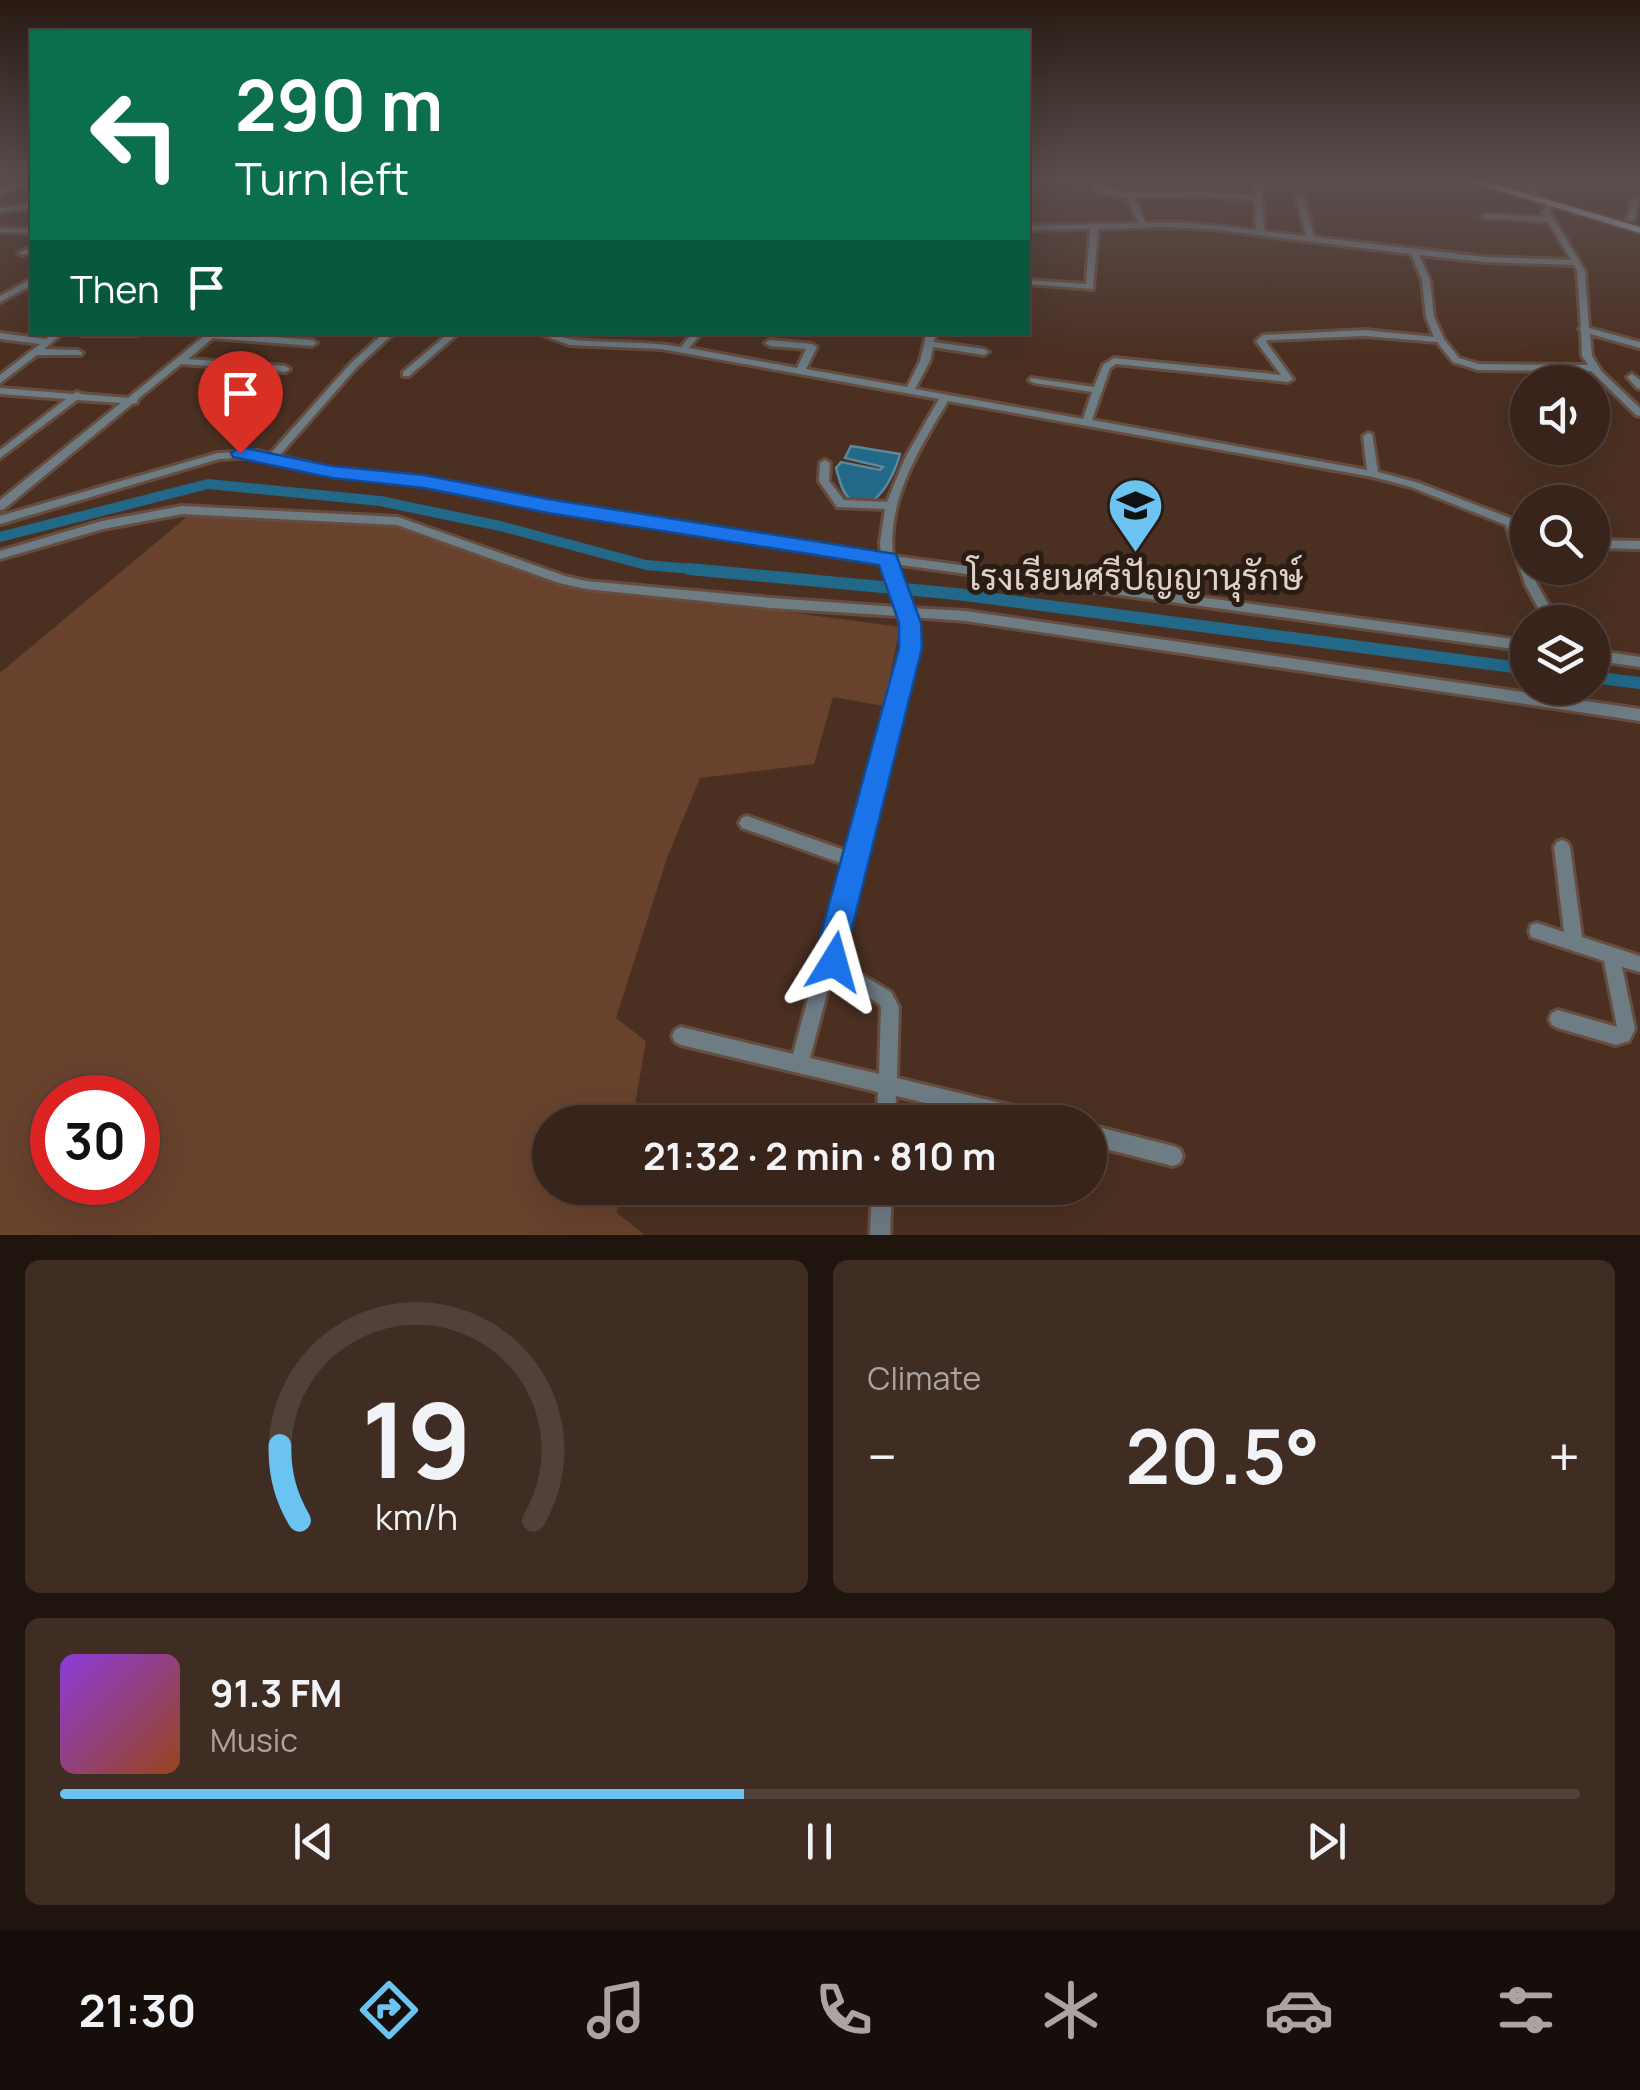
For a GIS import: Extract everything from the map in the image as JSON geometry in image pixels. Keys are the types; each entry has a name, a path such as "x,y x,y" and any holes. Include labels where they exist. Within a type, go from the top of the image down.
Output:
{"street":[{"path":"1030,282 1090,288 1093,238"},
{"path":"1291,238 1507,263 1577,263"},
{"path":"1562,238 1582,275 1583,329 1592,365"},
{"path":"22,253 30,250"},
{"path":"1414,252 1440,340 1456,360 1468,366 1510,367"},
{"path":"0,298 30,283"},
{"path":"0,289 13,292"},
{"path":"1583,329 1640,346"},
{"path":"1086,424 1106,367 1114,361 1285,380 1286,372 1261,341 1272,336 1365,333 1440,340"},
{"path":"0,380 56,335"},
{"path":"0,506 213,335"},
{"path":"225,335 312,343"},
{"path":"273,457 354,365 388,335"},
{"path":"406,374 452,335"},
{"path":"548,335 569,342 635,342 683,350 1373,474 1414,485 1510,524"},
{"path":"683,350 696,335"},
{"path":"908,392 931,335"},
{"path":"0,336 48,342"},
{"path":"770,342 812,347 800,371"},
{"path":"929,344 984,352"},
{"path":"36,352 78,354"},
{"path":"180,361 284,369"},
{"path":"1034,380 1098,390"},
{"path":"1610,384 1640,413"},
{"path":"0,391 134,401"},
{"path":"0,455 76,395"},
{"path":"799,1063 819,990 834,962 832,948 911,648 905,607 888,562 888,506 944,399"},
{"path":"1368,436 1373,474"},
{"path":"0,520 218,456 246,453 332,472 424,482 888,562 1510,644"},
{"path":"825,463 824,481 840,504 888,506"},
{"path":"0,555 102,525 182,510 373,519 414,524 586,585 771,604 905,607 1640,715"},
{"path":"1610,545 1640,546"},
{"path":"1610,658 1640,662"},
{"path":"748,823 856,861"},
{"path":"1562,847 1574,943"},
{"path":"1537,931 1640,964"},
{"path":"1558,1019 1623,1035 1626,1029 1611,955"},
{"path":"834,962 850,978 885,998 890,1008 887,1105"},
{"path":"681,1036 975,1105"},
{"path":"1107,1139 1173,1156"},
{"path":"880,1235 881,1205"}],"shaded area":[{"path":"195,510 413,524 586,585 900,627 884,706 833,697 814,764 700,778 667,858 616,1018 646,1041 635,1105 532,1105 532,1205 618,1205 617,1213 645,1235 0,1235 0,673"}],"water":[{"path":"851,446 900,454 882,491 867,503 858,503 846,495 836,468 841,462 880,470 883,467 845,458"}],"waterway":[{"path":"0,537 208,484 380,501 500,526 646,565 716,571"},
{"path":"689,569 957,594 1510,667"},
{"path":"1610,679 1640,683"}],"place":[{"name":"โรงเรียนศรีปัญญานุรักษ์","path":"1135,555"}],"route":[{"path":"240,453 332,472 424,482 548,506 888,559 910,623 911,648 832,948 834,962"}]}
